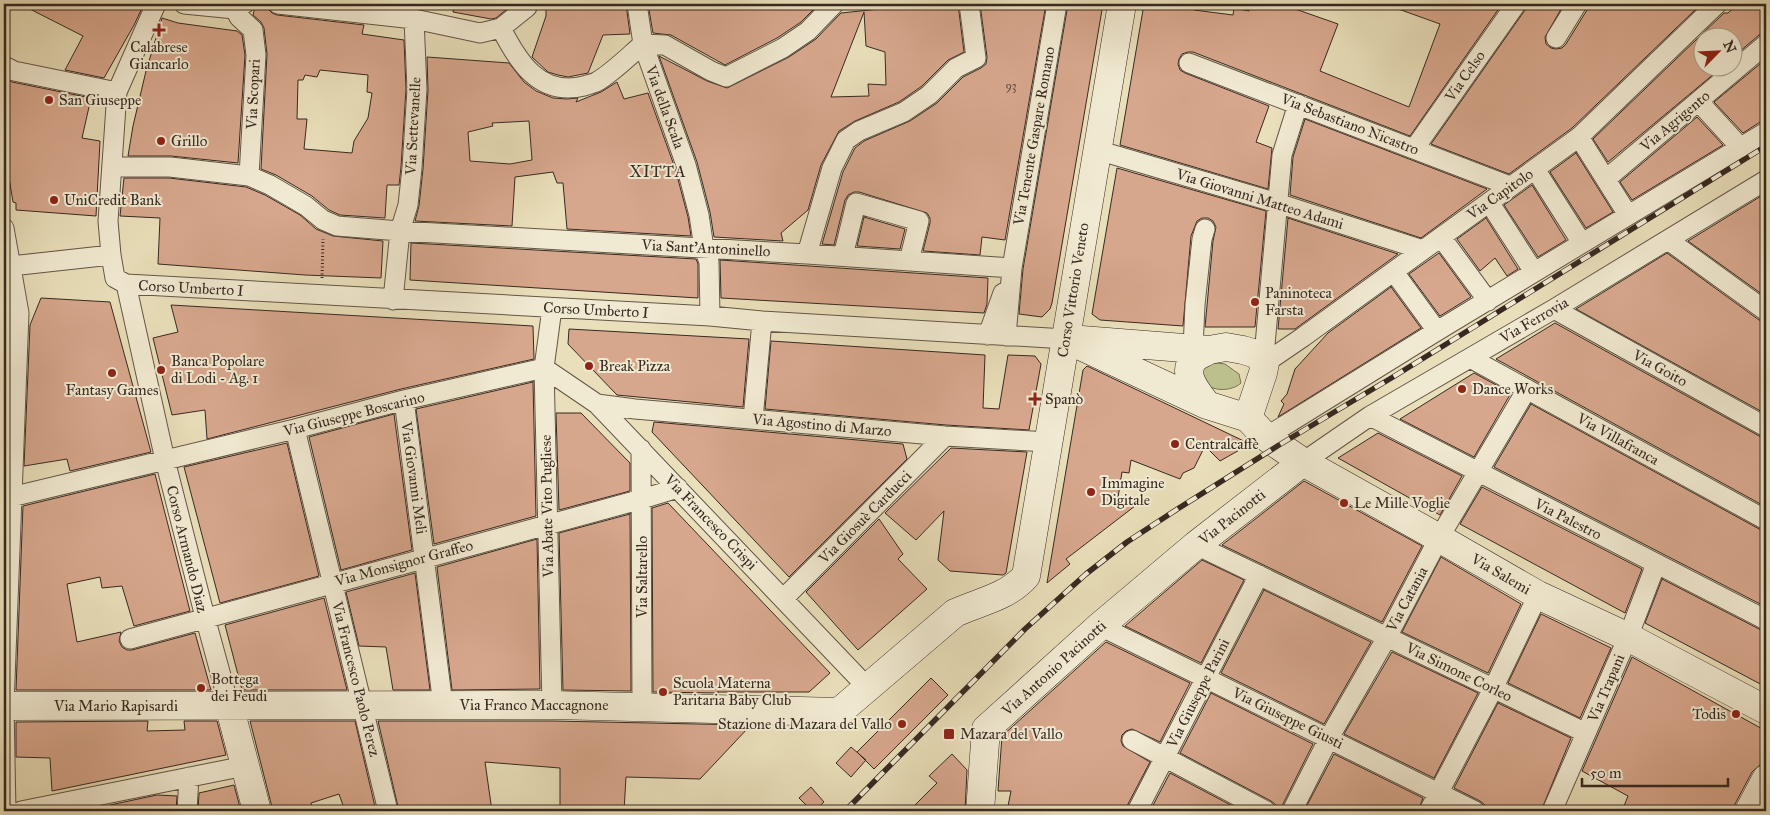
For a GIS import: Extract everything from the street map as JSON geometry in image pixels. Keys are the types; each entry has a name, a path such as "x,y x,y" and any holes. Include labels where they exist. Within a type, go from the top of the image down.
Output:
{"main road":[{"name":"Corso Vittorio Veneto","path":"867,687 955,613 1002,595 1016,587 1026,576 1122,4"},
{"path":"1066,339 1201,349 1226,347 1260,358 1264,372 1257,428"},
{"name":"Via Salemi","path":"1066,339 1257,428 1303,462 1538,595 1628,638 1766,710"},
{"path":"1201,349 1190,365 1190,376 1192,385 1207,405"},
{"name":"Via Pacinotti","path":"1163,573 1303,462"},
{"name":"Via Antonio Pacinotti","path":"980,811 986,729 1100,626 1163,573"},
{"name":"Via Franco Maccagnone","path":"229,705 642,706 839,712 867,687"},
{"name":"Via Mario Rapisardi","path":"4,706 229,705"},
{"name":"Corso Armando Diaz","path":"229,705 257,811"},
{"path":"1749,811 1766,779"}],"street":[{"path":"126,284 115,278 108,221 117,92 156,4"},
{"path":"184,4 240,10"},
{"path":"278,4 414,19 480,33 501,28 527,5"},
{"name":"Via della Scala","path":"637,4 642,44 686,165 699,215 704,248 709,262 710,316"},
{"path":"501,28 512,51 537,79 555,88 574,88 597,82 642,44 665,45 726,77 782,48 808,32 834,4"},
{"path":"807,254 832,168 846,140 859,130 904,112 929,95 956,68 976,58 969,4"},
{"name":"Via Tenente Gaspare Romano","path":"997,336 1012,268 1057,4"},
{"name":"Via Celso","path":"1414,149 1516,4"},
{"path":"1556,38 1577,4"},
{"name":"Via Capitolo","path":"1260,358 1394,272 1579,137 1716,4"},
{"name":"Via Scopari","path":"240,10 253,30 256,55 248,176"},
{"name":"Via Settevanelle","path":"393,300 400,231 408,205 414,140 417,89 414,19"},
{"name":"Via Agrigento","path":"1606,178 1700,102 1766,44"},
{"name":"Via Sebastiano Nicastro","path":"1189,63 1510,186"},
{"path":"4,66 14,71 117,92"},
{"path":"1700,102 1741,148"},
{"path":"1260,358 1265,346 1282,155 1298,104"},
{"path":"1257,428 1437,331 1766,132"},
{"path":"1579,137 1628,214"},
{"name":"Via Giovanni Matteo Adami","path":"1097,150 1277,203 1423,250"},
{"path":"113,167 170,167 248,176 270,185 306,206 322,220"},
{"path":"1536,169 1582,244"},
{"name":"Via Ferrovia","path":"1303,462 1370,416 1764,184"},
{"path":"1489,202 1534,272"},
{"path":"843,256 856,203 919,221 909,261"},
{"name":"Via Sant'Antoninello","path":"322,220 337,226 400,231 843,256 1012,268"},
{"path":"4,228 18,313 4,706 6,811"},
{"path":"1201,349 1198,277 1202,239 1206,229"},
{"path":"1441,237 1488,300"},
{"path":"1668,240 1766,311"},
{"path":"10,260 111,254"},
{"path":"1394,272 1437,331"},
{"name":"Corso Umberto I","path":"126,284 710,316 762,321 1066,339"},
{"name":"Corso Armando Diaz","path":"126,284 165,460 229,705"},
{"name":"Via Abate Vito Pugliese","path":"552,308 544,368 552,705"},
{"name":"Via Goito","path":"1554,309 1766,427"},
{"path":"753,419 762,321"},
{"name":"Via Villafranca","path":"1470,358 1766,520"},
{"name":"Via Giuseppe Boscarino","path":"11,496 295,429 404,400 544,368"},
{"name":"Via Francesco Crispi","path":"544,368 597,404 867,687"},
{"name":"Via Catania","path":"1292,811 1329,738 1387,637 1440,538 1527,389"},
{"name":"Via Giovanni Meli","path":"404,400 443,705"},
{"name":"Via Agostino di Marzo","path":"597,404 945,436 1048,442"},
{"name":"Via Palestro","path":"1370,416 1766,620"},
{"name":"Via Francesco Paolo Perez","path":"295,429 388,811"},
{"name":"Via Giosuè Carducci","path":"784,598 945,436"},
{"name":"Via Saltarello","path":"641,449 642,706"},
{"name":"Via Monsignor Graffeo","path":"130,639 678,488"},
{"name":"Via Simone Corleo","path":"1196,545 1586,733"},
{"name":"Via Trapani","path":"1552,811 1628,638 1656,564"},
{"name":"Via Giuseppe Parini","path":"1136,811 1259,575"},
{"path":"1428,811 1493,689 1538,595"},
{"name":"Via Giuseppe Giusti","path":"1100,626 1475,811"},
{"path":"1132,740 1266,811"},
{"path":"21,811 99,803 189,777 245,766"},
{"path":"187,811 189,777"}],"path":[{"path":"320,296 322,220"}],"green space":[{"path":"1207,364 1225,364 1239,374 1241,383 1233,388 1222,390 1207,385 1203,380 1201,369"}],"building":[{"path":"20,4 144,4 104,78 65,70 83,36"},
{"path":"454,4 513,4 496,18 491,19 453,12"},
{"path":"546,4 626,4 630,34 603,35 588,73 568,77 548,72 532,57 546,16"},
{"path":"648,4 819,4 801,22 777,38 725,65 671,35 653,33"},
{"path":"888,4 958,4 964,52 948,60 922,86 899,102 855,121 839,131 821,165 808,210 781,233 783,241 714,237 710,212 697,162 659,56 707,81 727,88 789,57 816,39 841,13 889,8","holes":["864,12 866,46 885,52 886,85 868,84 869,96 831,97"]},
{"path":"980,4 1046,4 1005,240 982,237 980,255 923,251 930,223 927,213 854,192 848,195 845,200 834,245 822,244 843,172 855,148 864,141 910,121 937,103 963,77 986,64 987,57"},
{"path":"1068,4 1103,4 1052,303 1050,309 1042,317 1019,314 1023,269"},
{"path":"1144,4 1196,4 1194,10 1233,15 1234,8 1249,11 1251,4 1281,4 1338,24 1320,71 1409,107 1440,24 1390,6 1391,4 1502,4 1410,136 1193,52 1182,54 1178,64 1180,70 1185,73 1269,106 1256,142 1272,148 1268,189 1120,145"},
{"path":"1527,4 1564,4 1545,37 1546,44 1556,49 1562,48 1566,44 1587,10 1588,4 1664,4 1696,9 1572,128 1509,174 1431,144 1525,10"},
{"path":"1738,4 1766,4 1766,33 1759,35 1742,49 1742,28 1708,28 1724,13 1728,13"},
{"path":"255,7 268,9 277,15 364,25 362,34 404,40 406,89 401,167 399,185 387,185 385,218 340,215 329,210 312,196 276,175 261,169 267,54 264,28 261,22 253,15","holes":["320,70 368,75 367,92 372,93 368,118 354,141 352,153 304,149 307,119 297,119 298,80 303,80 305,75 317,77"]},
{"path":"162,18 178,23 237,31 242,35 245,55 238,163 171,156 128,156 146,71"},
{"path":"1692,44 1692,78 1709,78 1608,162 1593,139"},
{"path":"427,57 509,63 524,82 536,91 553,98 578,98 576,102 601,92 617,82 624,99 648,93 675,168 691,236 567,229 563,183 557,183 553,172 515,177 512,226 415,221 419,206 423,169 428,90","holes":["529,121 532,160 510,164 470,161 468,132 493,126 492,123"]},
{"path":"1766,59 1766,121 1760,122 1743,133 1714,102"},
{"path":"4,78 12,82 91,98 82,138 100,141 96,216 16,210 4,147"},
{"path":"1697,117 1723,145 1632,200 1620,182"},
{"path":"1305,119 1487,189 1421,238 1290,195 1293,157"},
{"path":"1576,153 1613,212 1586,228 1550,172"},
{"path":"1117,168 1266,211 1255,327 1205,327 1216,227 1213,221 1208,218 1202,218 1197,221 1191,236 1183,326 1100,320 1092,314"},
{"path":"124,178 169,178 246,187 265,195 300,215 316,229 333,236 383,241 381,278 305,275 158,264 160,218 120,216"},
{"path":"1532,185 1566,240 1538,257 1504,205"},
{"path":"1766,193 1766,297 1688,241"},
{"path":"864,217 905,229 900,249 857,246"},
{"path":"1288,218 1398,254 1295,329 1278,329"},
{"path":"1486,218 1518,269 1507,276 1495,258 1480,271 1457,239"},
{"path":"411,243 696,259 698,264 698,298 410,280"},
{"path":"1439,253 1471,297 1440,316 1409,274"},
{"path":"1667,253 1759,320 1766,322 1766,414 1576,309"},
{"path":"720,260 988,278 987,304 984,313 721,298"},
{"path":"1391,287 1421,328 1278,417 1284,404 1281,401 1287,394 1295,369 1328,333"},
{"path":"41,298 110,302 151,452 70,471 67,459 24,466 30,325"},
{"path":"171,305 533,326 534,359 401,389 207,439 205,410 172,415 153,338 178,332"},
{"path":"4,306 7,308 8,314 5,379 4,379"},
{"path":"1555,323 1761,437 1766,438 1766,507 1496,359"},
{"path":"569,329 749,339 743,407 617,395 568,344"},
{"path":"771,341 985,355 983,408 999,409 1008,355 1035,356 1041,364 1029,430 946,425 765,409"},
{"path":"1087,366 1250,444 1220,461 1205,446 1194,468 1183,473 1180,479 1131,460 1129,473 1122,472 1117,504 1135,506 1066,559 1070,564 1047,583 1083,370"},
{"path":"1474,373 1511,393 1474,457 1400,419"},
{"path":"533,382 536,516 434,544 416,409"},
{"path":"1531,404 1766,531 1766,607 1494,467"},
{"path":"556,413 581,413 630,463 630,491 559,510"},
{"path":"394,414 412,550 341,570 309,437"},
{"path":"654,422 903,444 907,459 789,577 652,432"},
{"path":"1378,433 1462,476 1440,515 1338,458"},
{"path":"287,443 319,576 220,603 184,467"},
{"path":"951,448 1027,452 1006,573 1003,575 950,571 938,560 944,511 916,540 885,513"},
{"path":"155,474 190,611 134,626 122,586 102,588 100,577 67,584 77,642 121,632 119,641 122,647 132,650 195,633 211,690 16,690 23,506"},
{"path":"1304,481 1422,546 1382,622 1222,545"},
{"path":"1482,487 1642,569 1625,613 1460,524"},
{"path":"668,503 830,673 809,692 653,692 652,508"},
{"path":"630,514 631,691 563,690 559,533"},
{"path":"879,519 903,554 898,559 927,589 858,650 806,592"},
{"path":"537,539 540,689 452,690 437,567"},
{"path":"1441,557 1521,604 1488,673 1402,632"},
{"path":"1202,560 1244,580 1201,663 1125,626"},
{"path":"415,573 430,690 393,690 386,647 359,646 346,592"},
{"path":"1662,579 1766,631 1766,687 1645,623"},
{"path":"1264,590 1371,642 1324,724 1221,673"},
{"path":"324,598 347,690 242,690 225,625"},
{"path":"1541,614 1611,648 1580,718 1508,683"},
{"path":"1106,642 1190,683 1160,742 1132,729 1122,735 1121,741 1123,746 1150,762 1126,811 1007,811 1011,791 998,791 1002,736"},
{"path":"1392,652 1478,693 1434,778 1344,734"},
{"path":"1632,657 1766,731 1766,755 1760,765 1752,772 1733,811 1622,811 1628,796 1582,771"},
{"name":"Stazione di Mazara del Vallo","path":"931,678 948,695 874,769 857,752"},
{"path":"1211,693 1313,744 1281,811 1277,811 1276,805 1271,801 1180,753"},
{"path":"1498,703 1571,738 1541,811 1486,811 1485,805 1480,801 1454,788"},
{"path":"148,721 147,731 185,730 184,721 217,721 226,755 52,791 50,758 16,757 16,722"},
{"path":"250,721 355,721 376,811 345,811 339,794 311,803 313,811 273,811"},
{"path":"378,721 552,721 747,725 749,727 700,779 626,777 624,811 560,811 560,768 485,762 492,811 399,811"},
{"path":"851,747 866,760 851,777 836,763"},
{"path":"952,754 967,770 965,811 909,811 937,783 929,776"},
{"path":"1334,754 1423,798 1418,811 1304,811"},
{"path":"1170,773 1242,811 1150,811"},
{"path":"234,785 241,811 198,811 199,793"},
{"path":"811,787 824,802 814,811 799,798"},
{"path":"157,795 177,796 176,811 111,811 110,805"}],"railway":[{"path":"845,811 1025,629 1086,574 1127,542 1279,445 1393,377 1766,146"}],"place":[{"name":"Calabrese Giancarlo","path":"159,30"},
{"name":"San Giuseppe","path":"49,100"},
{"name":"Grillo","path":"161,141"},
{"name":"UniCredit Bank","path":"54,200"},
{"name":"Paninoteca Farsta","path":"1255,302"},
{"name":"Break Pizza","path":"589,366"},
{"name":"Banca Popolare di Lodi - Ag. 1","path":"161,370"},
{"name":"Fantasy Games","path":"112,373"},
{"name":"Dance Works","path":"1462,389"},
{"name":"Spanò","path":"1035,399"},
{"name":"Centralcaffè","path":"1175,444"},
{"name":"Immagine Digitale","path":"1091,492"},
{"name":"Le Mille Voglie","path":"1344,503"},
{"name":"Bottega dei Feudi","path":"201,688"},
{"name":"Scuola Materna Paritaria Baby Club","path":"663,692"},
{"name":"Todis","path":"1736,714"},
{"name":"Stazione di Mazara del Vallo","path":"902,724"},
{"name":"Mazara del Vallo","path":"949,734"}],"district":[{"name":"XITTA","path":"658,171"}]}
